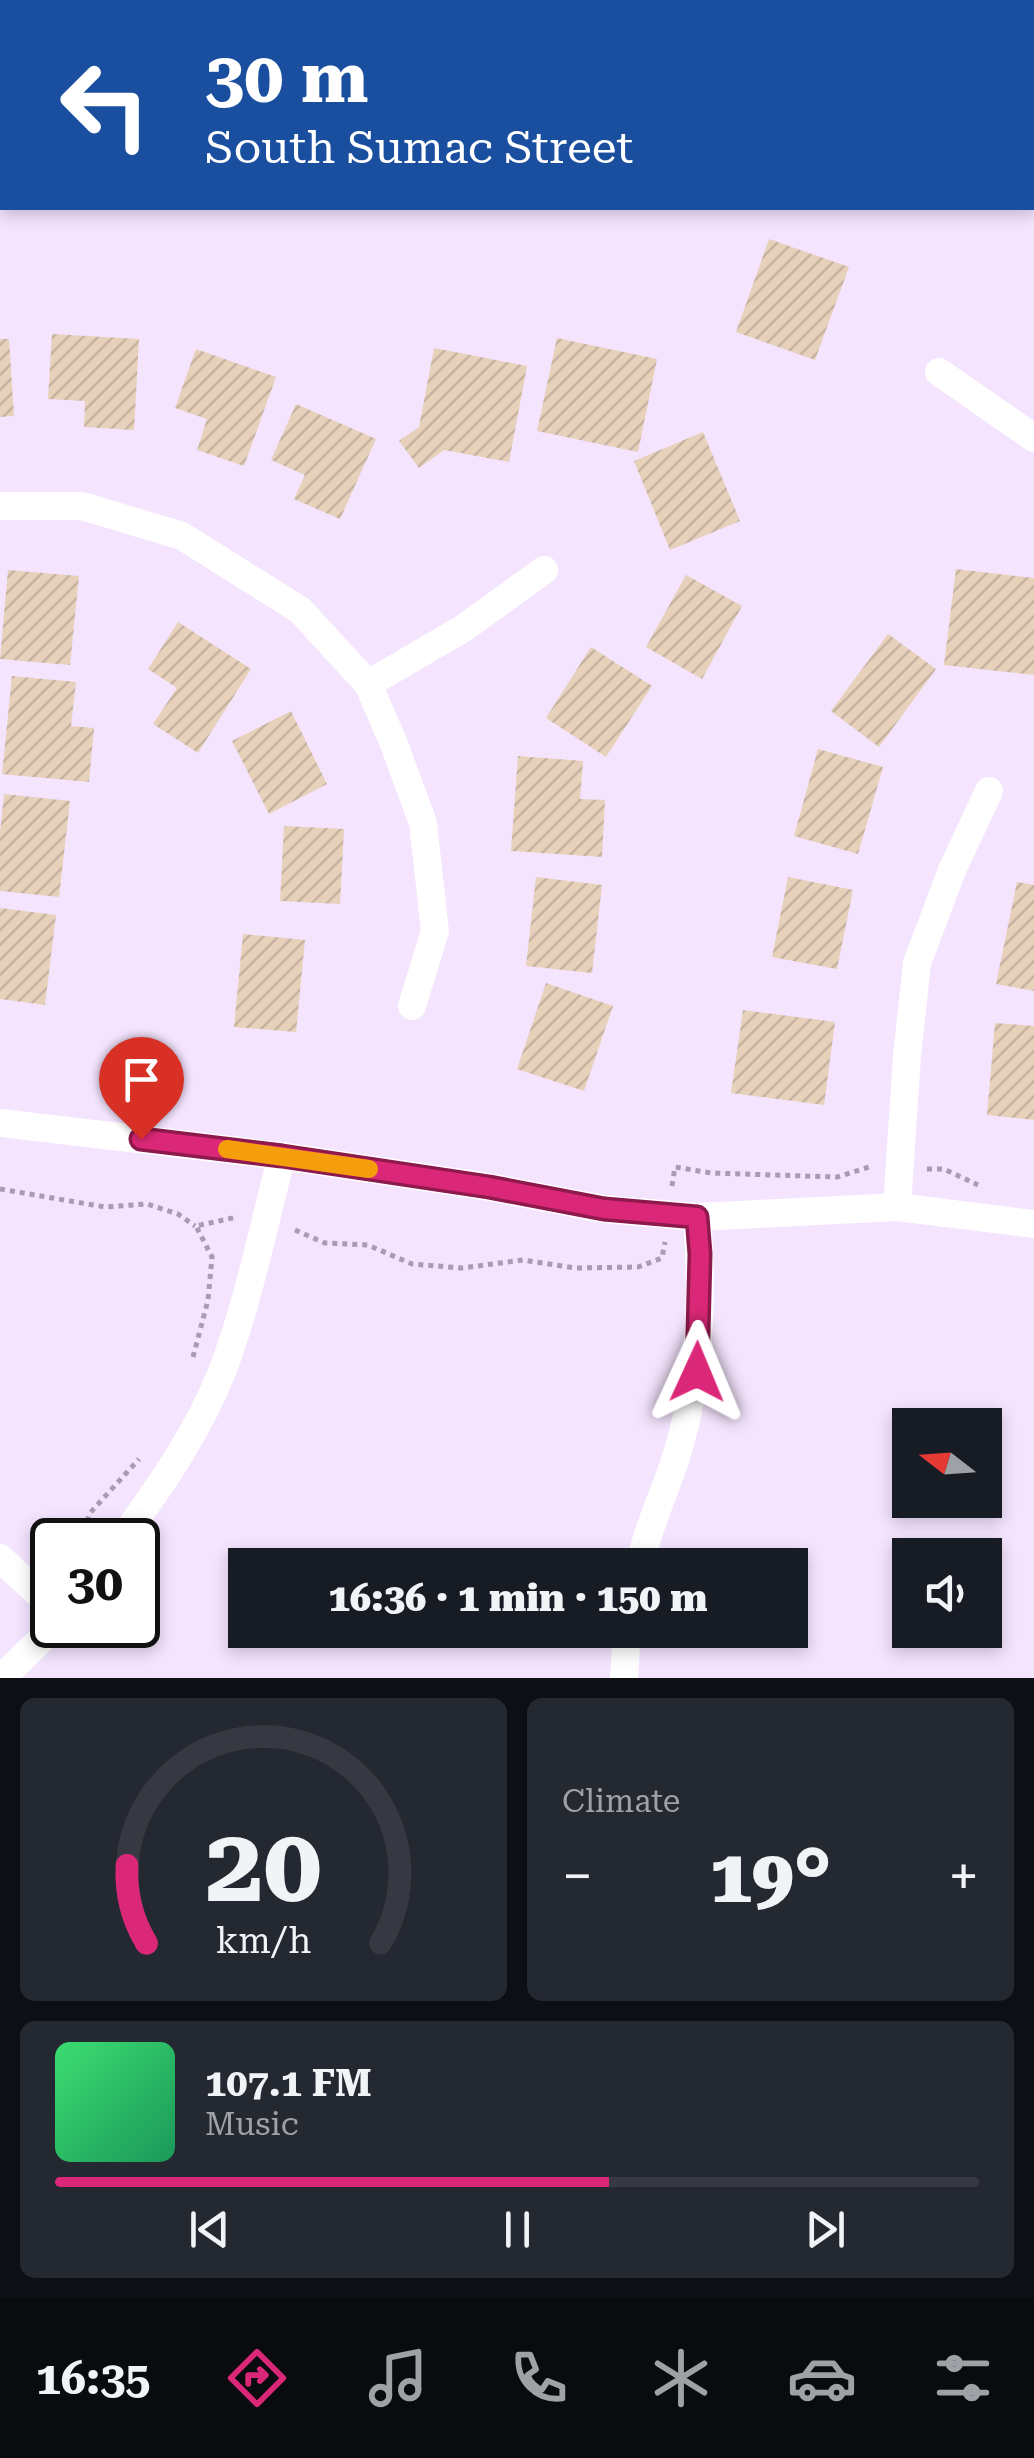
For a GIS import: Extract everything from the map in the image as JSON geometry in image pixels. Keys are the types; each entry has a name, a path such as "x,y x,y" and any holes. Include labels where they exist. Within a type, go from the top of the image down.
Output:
{"street":[{"path":"939,372 1034,438"},
{"path":"0,506 82,506 182,536 300,610 368,684 422,824 435,930 412,1006"},
{"path":"368,684 464,628 544,570"},
{"path":"896,1208 906,1056 917,963 952,870 989,791"},
{"path":"0,1123 282,1156 489,1187 604,1209 697,1217 896,1208 1034,1224"},
{"path":"137,1518 192,1433 222,1372 282,1156"},
{"path":"646,1548 679,1448 697,1372 697,1217"},
{"path":"0,1558 30,1586"},
{"path":"2,1678 33,1648"},
{"path":"624,1678 626,1648"}],"path":[{"path":"0,1189 104,1206 147,1204 178,1214 196,1226 212,1257 208,1300 192,1361"},
{"path":"196,1226 243,1215 266,1217"},
{"path":"88,1518 148,1445"}],"building":[{"path":"769,239 849,267 815,360 736,332"},
{"path":"52,334 139,339 134,430 84,427 85,401 48,399"},
{"path":"557,338 657,359 638,452 537,431"},
{"path":"0,339 9,339 14,416 0,417"},
{"path":"434,348 527,366 509,462 444,450 419,468 399,441 419,427"},
{"path":"196,349 276,377 244,466 197,450 207,419 175,408"},
{"path":"296,404 376,439 340,519 294,499 305,475 271,460"},
{"path":"703,432 740,521 670,550 634,461"},
{"path":"956,569 1034,578 1034,675 944,665"},
{"path":"8,570 79,576 70,665 0,659"},
{"path":"686,575 742,606 702,679 646,647"},
{"path":"178,622 251,669 198,753 153,724 177,688 148,669"},
{"path":"888,634 936,669 879,747 831,711"},
{"path":"591,647 652,686 606,757 546,718"},
{"path":"12,676 76,682 71,726 94,728 89,782 2,774"},
{"path":"291,711 327,784 269,814 232,741"},
{"path":"818,749 883,767 858,854 794,836"},
{"path":"518,756 583,761 580,799 605,800 602,857 511,851"},
{"path":"4,794 70,801 59,897 0,891"},
{"path":"284,826 344,829 340,904 280,901"},
{"path":"536,877 602,885 592,973 526,966"},
{"path":"788,877 853,890 837,969 772,957"},
{"path":"1017,882 1034,885 1034,991 996,984"},
{"path":"0,908 56,915 45,1005 0,999"},
{"path":"243,934 305,940 296,1032 234,1027"},
{"path":"546,983 613,1006 584,1091 517,1069"},
{"path":"743,1010 835,1022 824,1105 731,1093"},
{"path":"995,1023 1034,1026 1034,1120 987,1115"}],"slow traffic":[{"path":"227,1149 369,1169"}],"route":[{"path":"141,1139 489,1187 604,1209 697,1217 697,1372"}]}
